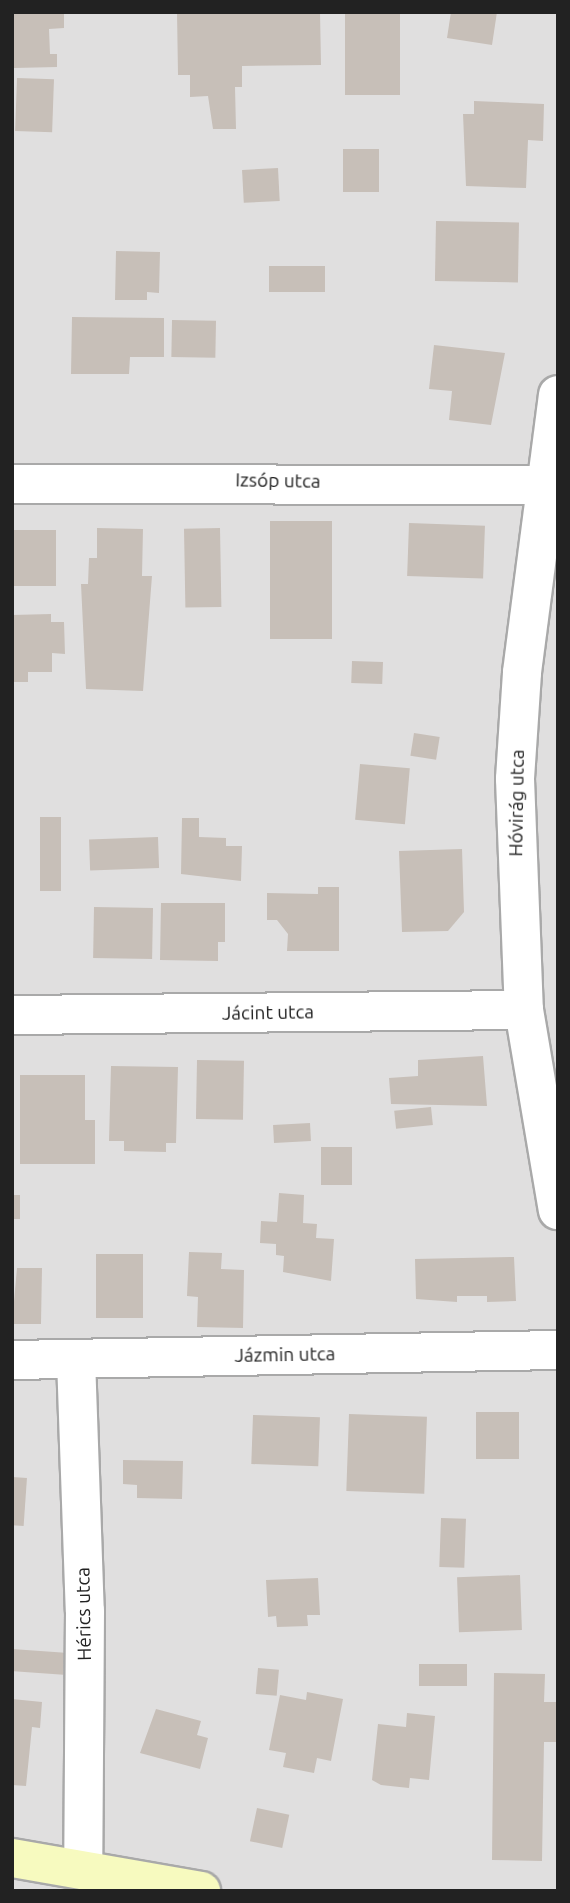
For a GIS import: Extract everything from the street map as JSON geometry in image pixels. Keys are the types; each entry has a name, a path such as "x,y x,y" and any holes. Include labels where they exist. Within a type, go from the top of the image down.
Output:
{"main road":[{"path":"12,1858 201,1891"}],"street":[{"name":"Hóvirág utca","path":"558,395 544,485 515,779 524,1010 558,1210"},
{"name":"Izsóp utca","path":"12,484 544,485"},
{"name":"Jácint utca","path":"12,1015 524,1010"},
{"name":"Jázmin utca","path":"12,1360 558,1350"},
{"name":"Hérics utca","path":"76,1359 85,1611 83,1870"}],"shaded area":[{"path":"12,12 558,12 558,1891 12,1891"}],"building":[{"path":"12,12 64,12 64,28 49,29 50,54 57,54 57,67 14,68"},
{"path":"177,12 320,12 321,65 242,66 242,87 235,87 236,129 213,129 208,96 190,97 190,75 178,75"},
{"path":"345,12 400,12 400,95 345,95"},
{"path":"451,12 497,12 492,45 447,38"},
{"path":"17,78 54,79 52,132 15,131"},
{"path":"474,101 544,104 543,141 528,140 526,188 466,186 463,114 474,114"},
{"path":"343,149 379,149 379,192 343,192"},
{"path":"278,168 280,201 244,203 242,170"},
{"path":"436,221 519,222 518,282 435,281"},
{"path":"116,251 160,252 159,293 147,292 147,300 115,300"},
{"path":"269,266 325,266 325,292 269,292"},
{"path":"72,317 164,318 164,357 130,357 129,374 71,374"},
{"path":"172,320 216,321 215,358 171,357"},
{"path":"434,345 505,353 491,425 449,420 452,391 429,389"},
{"path":"270,521 332,521 332,639 270,639"},
{"path":"409,523 485,526 483,579 407,576"},
{"path":"97,528 143,529 142,576 152,576 143,691 86,689 81,584 88,584 89,558 97,558"},
{"path":"220,528 221,607 185,608 184,529"},
{"path":"12,530 56,530 56,586 12,586"},
{"path":"51,614 51,622 64,622 65,654 52,653 52,672 28,672 28,682 12,682 12,615"},
{"path":"352,661 383,662 382,684 351,683"},
{"path":"414,733 440,737 436,760 410,756"},
{"path":"360,764 410,768 405,824 355,820"},
{"path":"40,817 61,817 61,891 40,891"},
{"path":"182,818 199,818 199,837 226,838 226,846 242,846 241,881 181,874"},
{"path":"158,837 159,868 90,870 89,839"},
{"path":"462,849 464,912 448,931 402,932 399,851"},
{"path":"318,887 339,887 339,951 287,951 288,934 277,920 267,920 267,893 318,894"},
{"path":"161,903 225,903 225,942 218,942 218,961 160,960"},
{"path":"94,907 153,908 152,959 93,958"},
{"path":"483,1056 487,1106 391,1104 389,1078 418,1076 418,1060"},
{"path":"197,1060 244,1061 243,1120 196,1119"},
{"path":"111,1066 178,1067 176,1143 166,1143 166,1152 124,1151 124,1141 109,1141"},
{"path":"20,1075 85,1075 85,1120 95,1120 95,1164 20,1164"},
{"path":"431,1107 433,1125 396,1129 394,1111"},
{"path":"310,1123 311,1141 274,1143 273,1125"},
{"path":"321,1147 352,1147 352,1185 321,1185"},
{"path":"279,1193 304,1195 303,1223 317,1224 316,1238 334,1239 331,1281 283,1272 284,1256 276,1255 276,1244 260,1243 261,1221 277,1222"},
{"path":"12,1195 20,1195 20,1219 12,1219"},
{"path":"189,1252 222,1253 221,1269 244,1270 243,1328 197,1327 198,1297 187,1296"},
{"path":"96,1254 143,1254 143,1318 96,1318"},
{"path":"514,1257 516,1301 487,1302 487,1296 457,1296 457,1302 416,1299 415,1259"},
{"path":"17,1268 42,1268 41,1324 12,1324"},
{"path":"476,1412 519,1412 519,1459 476,1459"},
{"path":"349,1414 427,1417 424,1494 346,1491"},
{"path":"253,1415 320,1417 318,1466 251,1464"},
{"path":"123,1460 183,1461 182,1499 137,1498 137,1485 123,1484"},
{"path":"12,1477 27,1478 24,1526 12,1525"},
{"path":"441,1518 466,1519 464,1568 439,1567"},
{"path":"520,1575 522,1630 459,1632 457,1577"},
{"path":"318,1578 320,1615 307,1615 308,1626 277,1627 276,1616 268,1617 266,1580"},
{"path":"12,1649 65,1653 63,1675 12,1671"},
{"path":"419,1664 467,1664 467,1686 419,1686"},
{"path":"258,1668 279,1670 277,1696 256,1694"},
{"path":"494,1673 545,1674 544,1702 558,1702 558,1742 544,1742 542,1861 492,1860"},
{"path":"307,1692 343,1699 331,1761 317,1758 314,1773 283,1767 286,1753 269,1750 280,1695 306,1700"},
{"path":"12,1699 42,1702 40,1728 32,1727 26,1786 12,1785"},
{"path":"156,1709 201,1721 197,1735 208,1738 200,1769 140,1753"},
{"path":"407,1713 435,1716 429,1780 410,1778 409,1788 381,1785 372,1780 378,1724 406,1727"},
{"path":"257,1808 289,1815 282,1848 250,1841"}]}
